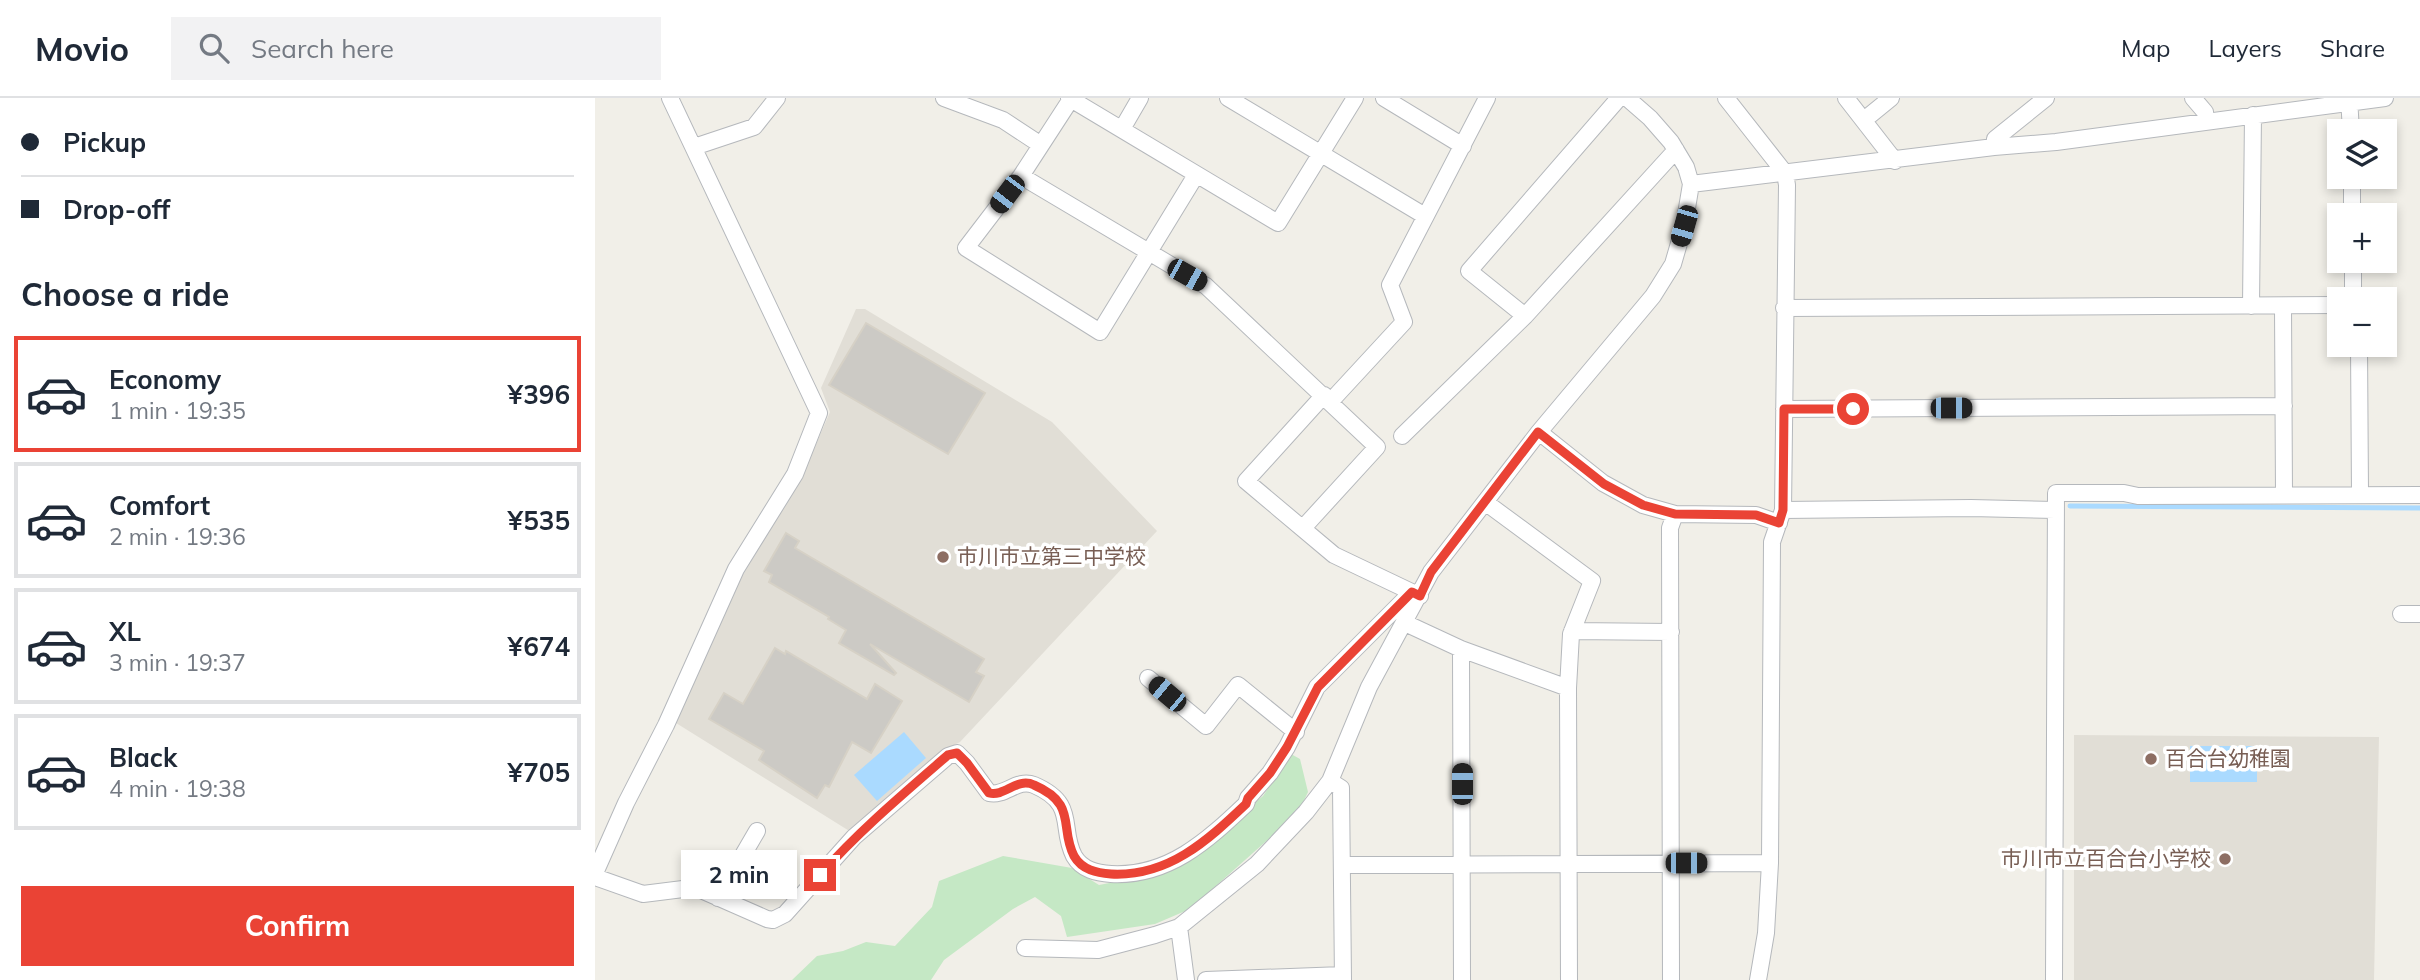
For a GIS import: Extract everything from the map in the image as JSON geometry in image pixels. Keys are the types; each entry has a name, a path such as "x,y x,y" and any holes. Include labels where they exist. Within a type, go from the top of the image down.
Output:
{"street":[{"path":"670,98 819,413 795,474 736,569 666,725 626,803 596,880 643,894 691,888 773,920 785,914 854,837 948,755 957,753 989,793 995,794 1026,782 1035,785 1058,802 1065,811 1073,853 1081,865 1090,870 1127,875 1149,872 1199,845 1246,804 1296,732 1318,687 1416,594 1538,432 1653,296 1674,264 1691,184 1686,167 1676,150 1650,118 1626,98"},
{"path":"694,147 754,127 778,98"},
{"path":"944,98 1003,120 1041,145"},
{"path":"1122,129 1140,98"},
{"path":"1228,98 1425,216"},
{"path":"1196,175 1100,332 965,248 1021,176 1070,99 1278,223 1355,98"},
{"path":"1384,98 1463,146"},
{"path":"1416,594 1334,555 1246,481 1404,322 1390,285 1487,98"},
{"path":"1525,316 1469,271 1619,98"},
{"path":"1726,98 1785,173 1787,185 1781,516 1772,542 1770,863 1766,933 1758,980"},
{"path":"1846,98 1895,160"},
{"path":"1864,120 1891,98"},
{"path":"1994,147 1995,139 2046,98"},
{"path":"2193,98 2205,112 2206,121"},
{"path":"1691,184 1994,147 2056,142 2385,98"},
{"path":"2353,119 2356,100"},
{"path":"2251,306 2253,115"},
{"path":"1402,436 1525,316 1676,150"},
{"path":"1021,176 1206,286 1377,447 1303,528"},
{"path":"1784,308 2327,305"},
{"path":"2283,307 2284,495"},
{"path":"2359,357 2360,494"},
{"path":"1784,409 2284,406"},
{"path":"1538,432 1604,484 1643,505 1675,514 1781,516 1971,508 2055,510"},
{"path":"2054,980 2056,493 2125,493 2138,496 2420,495"},
{"path":"1485,502 1592,582 1572,631 1569,688 1569,980"},
{"path":"1671,980 1670,528 1675,514"},
{"path":"1025,948 1098,950 1179,927 1257,864 1306,812 1330,781 1369,687 1405,623 1416,594"},
{"path":"2401,614 2420,614"},
{"path":"1405,623 1461,649 1569,688"},
{"path":"1572,631 1671,632"},
{"path":"1461,649 1462,980"},
{"path":"1148,678 1206,726 1238,685 1296,732"},
{"path":"1206,980 1343,977 1341,788 1330,781"},
{"path":"718,898 757,831"},
{"path":"1342,864 1770,863"},
{"path":"1179,927 1186,980"}],"shaded area":[{"name":"市川市立第三中学校","path":"856,309 865,309 1052,422 1157,531 960,742 946,749 851,832 676,723 737,584 801,479 830,412 821,388"},
{"name":"市川市立百合台小学校","path":"2074,735 2379,737 2374,980 2074,980"}],"green space":[{"path":"1291,754 1300,759 1308,792 1298,813 1190,909 1155,924 1067,937 1061,916 1035,897 1013,909 944,960 931,980 792,980 817,956 843,951 866,942 895,946 932,907 939,881 1003,856 1072,868 1099,885 1171,871 1263,796"}],"water":[{"path":"904,732 926,758 877,801 854,775"},
{"path":"2190,746 2257,746 2257,782 2190,782"}],"building":[{"path":"866,323 985,393 948,454 829,385"},
{"path":"786,533 799,541 795,548 984,659 976,672 984,676 969,702 870,644 896,673 894,675 839,643 846,630 769,582 772,575 764,571"},
{"path":"775,648 785,654 786,651 867,699 875,684 902,701 871,753 852,742 829,787 825,785 817,798 759,760 764,751 709,719 724,693 743,704"}],"waterway":[{"path":"2070,506 2420,508"}],"place":[{"name":"市川市立第三中学校","path":"943,557"},
{"name":"百合台幼稚園","path":"2151,759"},
{"name":"市川市立百合台小学校","path":"2225,859"}],"route":[{"path":"820,875 854,837 895,800 948,755 957,753 989,793 1000,793 1026,782 1035,785 1058,802 1065,811 1073,853 1081,865 1090,870 1127,875 1149,872 1168,864 1211,837 1246,804 1287,747 1318,687 1412,592 1420,596 1431,572 1538,432 1604,484 1643,505 1675,514 1756,515 1779,523 1783,510 1784,409 1853,409"}]}
